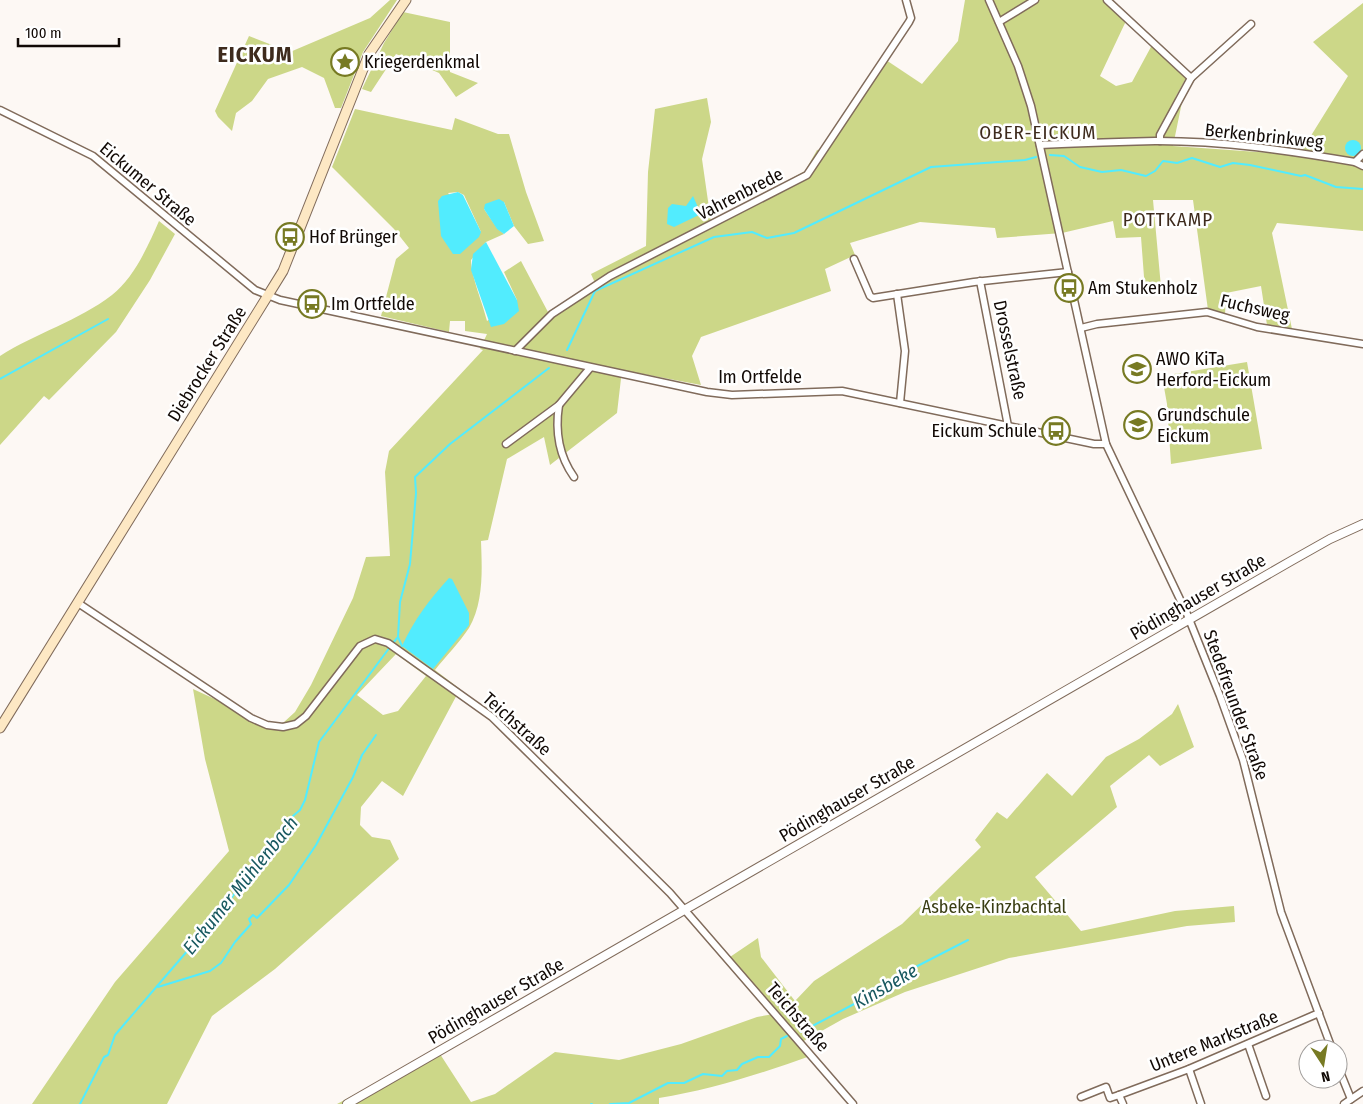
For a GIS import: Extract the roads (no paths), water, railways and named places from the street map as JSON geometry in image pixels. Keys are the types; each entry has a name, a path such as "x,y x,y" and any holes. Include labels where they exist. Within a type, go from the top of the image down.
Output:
{"main road":[{"name":"Diebrocker Straße","path":"0,728 268,296 298,238 369,54 406,0"}],"street":[{"name":"Vahrenbrede","path":"515,351 552,314 586,291 654,253 807,175 909,22 911,18 906,0"},
{"name":"Stedefreunder Straße","path":"989,0 1024,82 1040,145 1106,444 1189,619 1220,696 1243,760 1281,912 1328,1039"},
{"path":"999,22 1035,0"},
{"path":"1107,0 1191,78"},
{"path":"1160,141 1160,135 1191,78 1251,24"},
{"name":"Eickumer Straße","path":"0,110 93,156 200,247 255,290 268,296"},
{"name":"Berkenbrinkweg","path":"1040,145 1160,141 1245,147 1355,162 1363,166"},
{"path":"1355,162 1363,154"},
{"path":"854,259 870,296 874,298 980,281 1068,272"},
{"name":"Drosselstraße","path":"980,281 1008,426"},
{"path":"897,294 905,351 900,403"},
{"name":"Im Ortfelde","path":"268,296 590,368 719,394 836,390 1094,444 1106,444"},
{"name":"Fuchsweg","path":"1081,328 1097,324 1207,312 1257,327 1363,344"},
{"path":"506,444 559,405 590,368"},
{"path":"559,405 560,451 564,464 574,477"},
{"name":"Pödinghauser Straße","path":"347,1104 1189,619 1330,539 1363,524"},
{"name":"Teichstraße","path":"78,603 228,704 267,725 283,727 296,724 306,716 360,646 375,639 386,642 492,717 685,909 853,1104"},
{"name":"Untere Markstraße","path":"1119,1095 1189,1069 1319,1013"},
{"path":"1248,1044 1266,1096"},
{"path":"1189,1069 1201,1104"},
{"path":"1081,1097 1106,1088 1110,1098 1119,1095 1123,1104"},
{"path":"1347,1089 1351,1099"},
{"path":"1344,1104 1363,1091"}],"water":[{"path":"1353,140 1361,148 1353,156 1345,148"},
{"path":"458,192 463,195 481,232 479,237 460,254 453,254 441,236 438,201 442,196"},
{"path":"693,196 701,214 674,227 667,224 668,208 672,204 686,206"},
{"path":"499,199 504,202 514,226 504,234 497,229 484,209 485,204"},
{"path":"486,242 517,300 519,311 504,324 491,327 471,270 473,254"},
{"path":"449,578 452,579 469,613 469,625 433,669 402,646 422,610"}],"waterway":[{"name":"Eickumer Mühlenbach","path":"1050,155 1064,156 1080,167 1102,172 1121,170 1146,176 1155,171 1163,161 1177,163 1192,158 1220,167 1233,163 1250,165 1301,176 1305,175 1336,187 1363,189"},
{"name":"Eickumer Mühlenbach","path":"567,350 595,291 714,237 752,232 767,238 794,233 931,167 1025,160 1036,157"},
{"path":"0,379 108,319"},
{"name":"Eickumer Mühlenbach","path":"393,643 398,637 400,602 410,564 416,493 415,477 450,444 549,368"},
{"path":"398,637 402,646"},
{"name":"Eickumer Mühlenbach","path":"80,1104 104,1057 108,1055 115,1035 195,942 219,911 227,904 264,853 289,825 293,816 300,810 305,800 319,742 390,647"},
{"path":"158,987 210,971 221,963 235,942 251,924 249,919 253,915 257,918 289,885 316,845 353,777 362,755 376,735"},
{"name":"Kinsbeke","path":"801,1032 856,1003 867,992 968,940"},
{"name":"Kinsbeke","path":"610,1104 629,1103 668,1083 684,1083 703,1074 722,1076 727,1071 737,1070 742,1064 758,1057 769,1057 780,1046 781,1039 787,1036"}],"place":[{"name":"Kriegerdenkmal","path":"345,62"},
{"name":"Hof Brünger","path":"290,237"},
{"name":"Am Stukenholz","path":"1069,288"},
{"name":"Im Ortfelde","path":"312,304"},
{"name":"AWO KiTa Herford-Eickum","path":"1137,369"},
{"name":"Grundschule Eickum","path":"1138,425"},
{"name":"Eickum Schule","path":"1056,431"}],"district":[{"name":"EICKUM","path":"255,54"},
{"name":"OBER-EICKUM","path":"1038,132"},
{"name":"POTTKAMP","path":"1168,219"}],"park label":[{"name":"Asbeke-Kinzbachtal","path":"994,907"}]}
